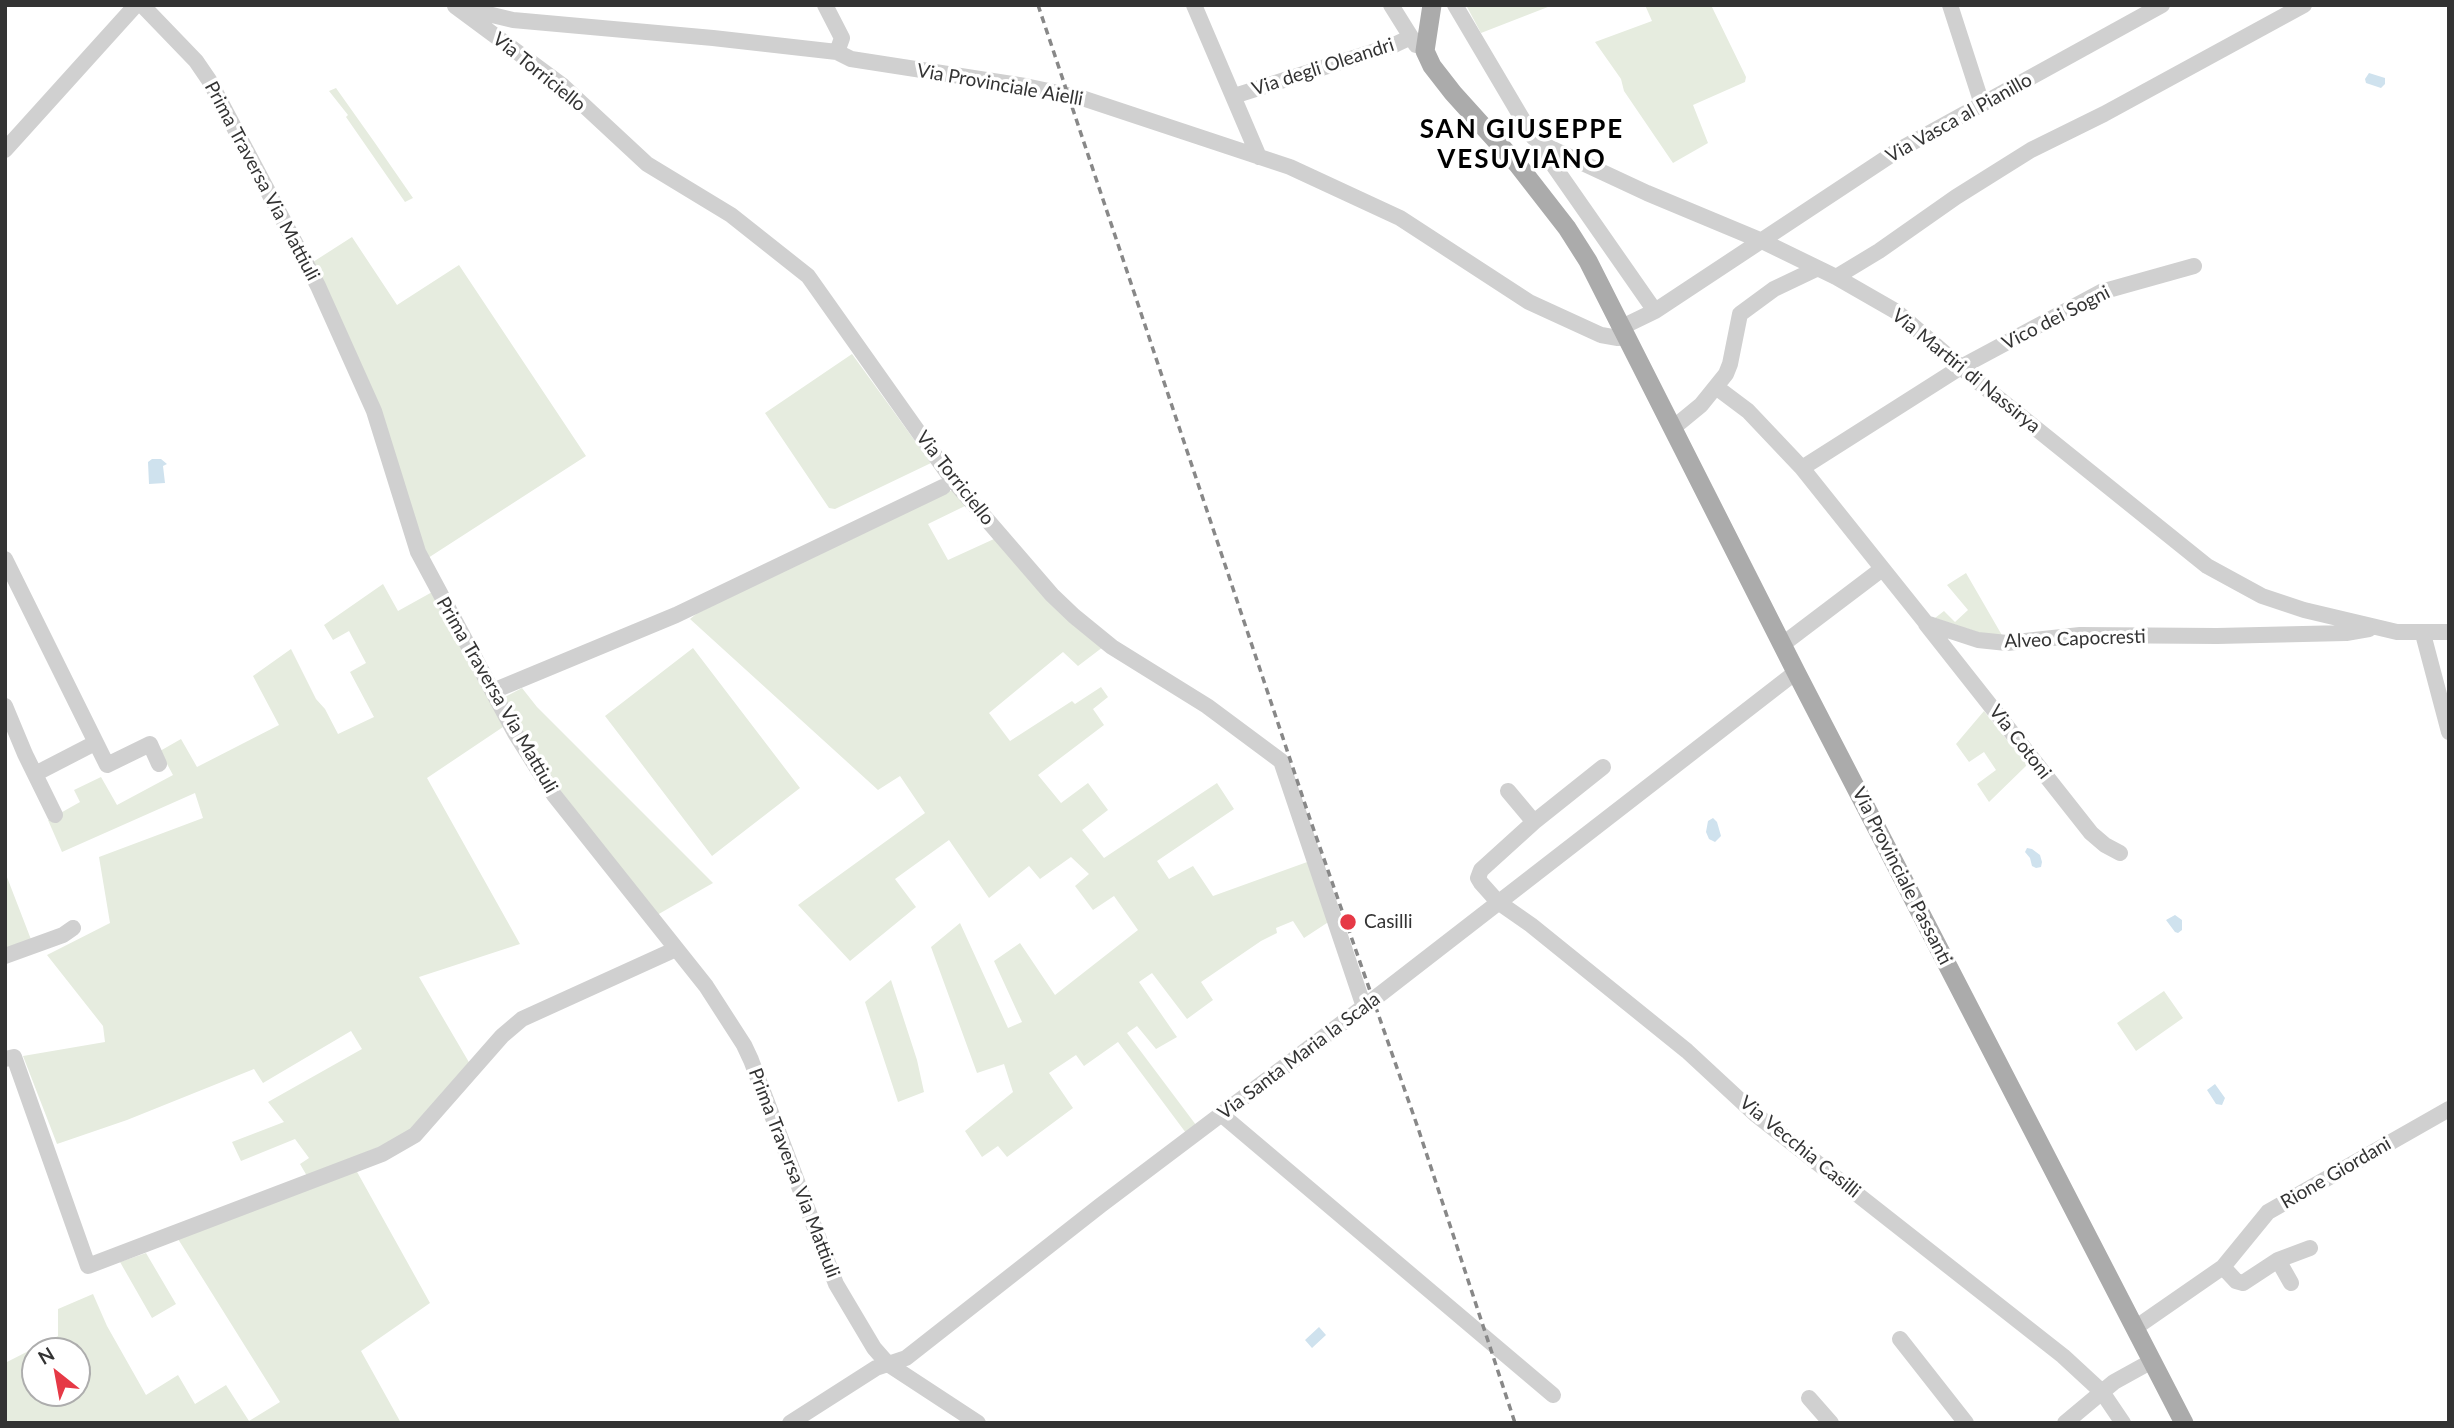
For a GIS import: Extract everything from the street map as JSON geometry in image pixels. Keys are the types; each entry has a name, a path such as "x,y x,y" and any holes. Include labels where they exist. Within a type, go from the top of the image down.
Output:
{"main road":[{"path":"1418,44 1432,5"},
{"name":"Via Provinciale Passanti","path":"1418,44 1453,93 1518,165 1567,228 1588,261 1796,672 2184,1423"}],"street":[{"path":"5,150 136,5"},
{"name":"Prima Traversa Via Mattiuli","path":"142,5 196,61 209,80 318,286 374,411 418,552 515,733 554,795 706,986 744,1045 836,1284 874,1348 888,1364 978,1423"},
{"path":"825,5 842,38 837,52"},
{"name":"Via degli Oleandri","path":"1194,5 1259,157"},
{"path":"1391,5 1418,44"},
{"name":"Via Martiri di Nassirya","path":"1455,5 1528,131 1544,145 1647,193 1762,241 1836,277 1897,312 2207,566 2262,596 2304,610 2376,628 2423,634 2449,632"},
{"path":"1950,5 1982,104"},
{"name":"Via Vasca al Pianillo","path":"1624,331 1897,151 2162,5"},
{"path":"1836,277 2031,150 2104,114 2304,5"},
{"name":"Via Torriciello","path":"453,6 563,86 647,164 731,215 808,276 951,478 1052,595 1111,647 1207,706 1281,761 1364,1007"},
{"name":"Via Provinciale Aielli","path":"453,6 513,20 837,52 851,59 1025,86 1082,98 1290,167 1400,218 1529,302 1601,335 1611,338 1624,331"},
{"name":"Via degli Oleandri","path":"1234,96 1394,46 1418,44"},
{"path":"1544,145 1549,159 1655,312"},
{"name":"Vico dei Sogni","path":"1802,468 1961,367 2101,292 2194,266"},
{"path":"1673,428 1690,415 1716,387 1730,364 1740,314 1774,289 1816,269"},
{"path":"1716,387 1748,411 1802,468 1926,623"},
{"name":"Via Torriciello","path":"493,691 676,615 943,488"},
{"path":"5,559 13,594 107,765 150,744 159,764"},
{"path":"1783,644 1882,569"},
{"name":"Alveo Capocresti","path":"1926,623 1978,640 2007,643 2080,635 2346,633 2376,628"},
{"name":"Via Cotoni","path":"1926,623 2091,833 2120,853"},
{"path":"2423,634 2449,733"},
{"name":"Via Santa Maria la Scala","path":"790,1423 876,1368 905,1358 1796,672"},
{"path":"5,706 55,814"},
{"path":"35,774 95,743"},
{"path":"1498,902 1478,878 1481,870 1534,822 1603,767"},
{"path":"1508,791 1534,822"},
{"name":"Via Vecchia Casilli","path":"1498,902 1531,925 1668,1035 1755,1114 2063,1356 2102,1392 2123,1423"},
{"path":"5,956 63,936 73,928"},
{"path":"5,1059 15,1057 88,1266 382,1154 415,1135 502,1036 522,1020 676,949"},
{"name":"Rione Giordani","path":"2136,1328 2223,1266 2268,1212 2449,1109"},
{"path":"1222,1115 1553,1395"},
{"path":"2223,1266 2236,1281 2243,1283 2278,1260 2310,1248"},
{"path":"2278,1260 2291,1283"},
{"path":"1900,1339 1966,1423"},
{"path":"2065,1423 2102,1392 2152,1361"},
{"path":"1809,1398 1831,1423"}],"shaded area":[{"path":"1466,5 1553,5 1481,33"},
{"path":"1645,5 1711,5 1746,77 1745,82 1693,105 1708,143 1673,163 1624,91 1621,79 1595,42 1652,21"},
{"path":"336,88 413,198 405,202 346,117 348,115 329,91"},
{"path":"352,237 397,305 459,265 586,456 428,558 313,262"},
{"path":"852,354 931,463 835,509 829,508 765,413"},
{"path":"949,491 954,491 965,506 928,524 948,560 994,539 1103,647 1078,666 1063,652 989,713 1010,741 1072,701 1075,704 1101,687 1108,697 1093,709 1104,725 1038,775 1061,803 1088,783 1108,810 1082,830 1104,858 1217,783 1234,809 1157,861 1169,879 1193,866 1213,896 1310,861 1330,921 1304,938 1293,921 1276,928 1277,933 1201,982 1213,1000 1187,1019 1152,973 1139,982 1177,1037 1156,1049 1137,1026 1127,1033 1196,1125 1186,1133 1118,1042 1084,1066 1076,1055 1049,1073 1073,1108 1007,1157 998,1146 982,1157 965,1131 1013,1092 1004,1064 977,1073 931,947 960,923 1008,1028 1022,1022 994,961 1020,943 1055,995 1138,930 1114,896 1093,910 1075,886 1089,874 1071,857 1040,879 1029,866 989,898 949,840 895,879 916,907 850,961 798,905 925,813 900,776 878,790 690,619 701,610"},
{"path":"1966,573 2003,637 1989,636 1935,618 1944,611 1955,622 1968,610 1947,585"},
{"path":"383,584 398,611 434,591 503,727 427,778 520,944 419,977 470,1064 418,1124 401,1138 307,1176 300,1164 309,1158 295,1139 241,1161 232,1142 284,1122 268,1102 362,1049 351,1031 263,1083 254,1069 127,1120 57,1144 23,1056 105,1042 103,1026 47,955 110,923 99,857 203,818 195,793 62,852 48,820 80,802 74,790 101,777 117,805 173,775 160,751 181,739 197,767 279,725 253,676 291,649 316,699 325,709 338,734 374,717 350,672 366,663 349,631 333,640 324,625"},
{"path":"693,648 800,788 712,856 605,716"},
{"path":"522,688 537,707 713,883 657,915 560,790 511,713 505,697"},
{"path":"1984,711 2027,765 1989,802 1977,784 1996,770 1984,752 1969,762 1956,744"},
{"path":"5,872 32,942 5,950"},
{"path":"891,980 917,1060 924,1092 898,1102 865,1002"},
{"path":"2164,991 2183,1018 2136,1051 2117,1023"},
{"path":"356,1170 430,1303 361,1351 401,1423 5,1423 5,1363 21,1355 21,1407 91,1407 91,1337 56,1337 58,1309 93,1294 107,1326 146,1395 178,1375 195,1404 226,1385 249,1421 280,1402 178,1239"},
{"path":"146,1253 176,1304 152,1318 120,1262"}],"water":[{"path":"2369,73 2385,78 2385,84 2381,88 2366,83 2365,79"},
{"path":"161,459 167,464 163,466 165,483 149,484 148,462"},
{"path":"1713,818 1721,836 1715,842 1709,839 1706,832 1708,821"},
{"path":"2027,848 2040,855 2041,867 2032,866 2025,852"},
{"path":"2175,915 2182,920 2182,930 2178,933 2166,920"},
{"path":"2215,1084 2225,1098 2222,1105 2216,1104 2207,1090"},
{"path":"1319,1327 1326,1335 1312,1348 1305,1340"}],"railway":[{"path":"1038,5 1310,819 1418,1128 1515,1423"}],"place":[{"name":"Casilli","path":"1348,922"}],"district":[{"name":"SAN GIUSEPPE VESUVIANO","path":"1522,145"}]}
